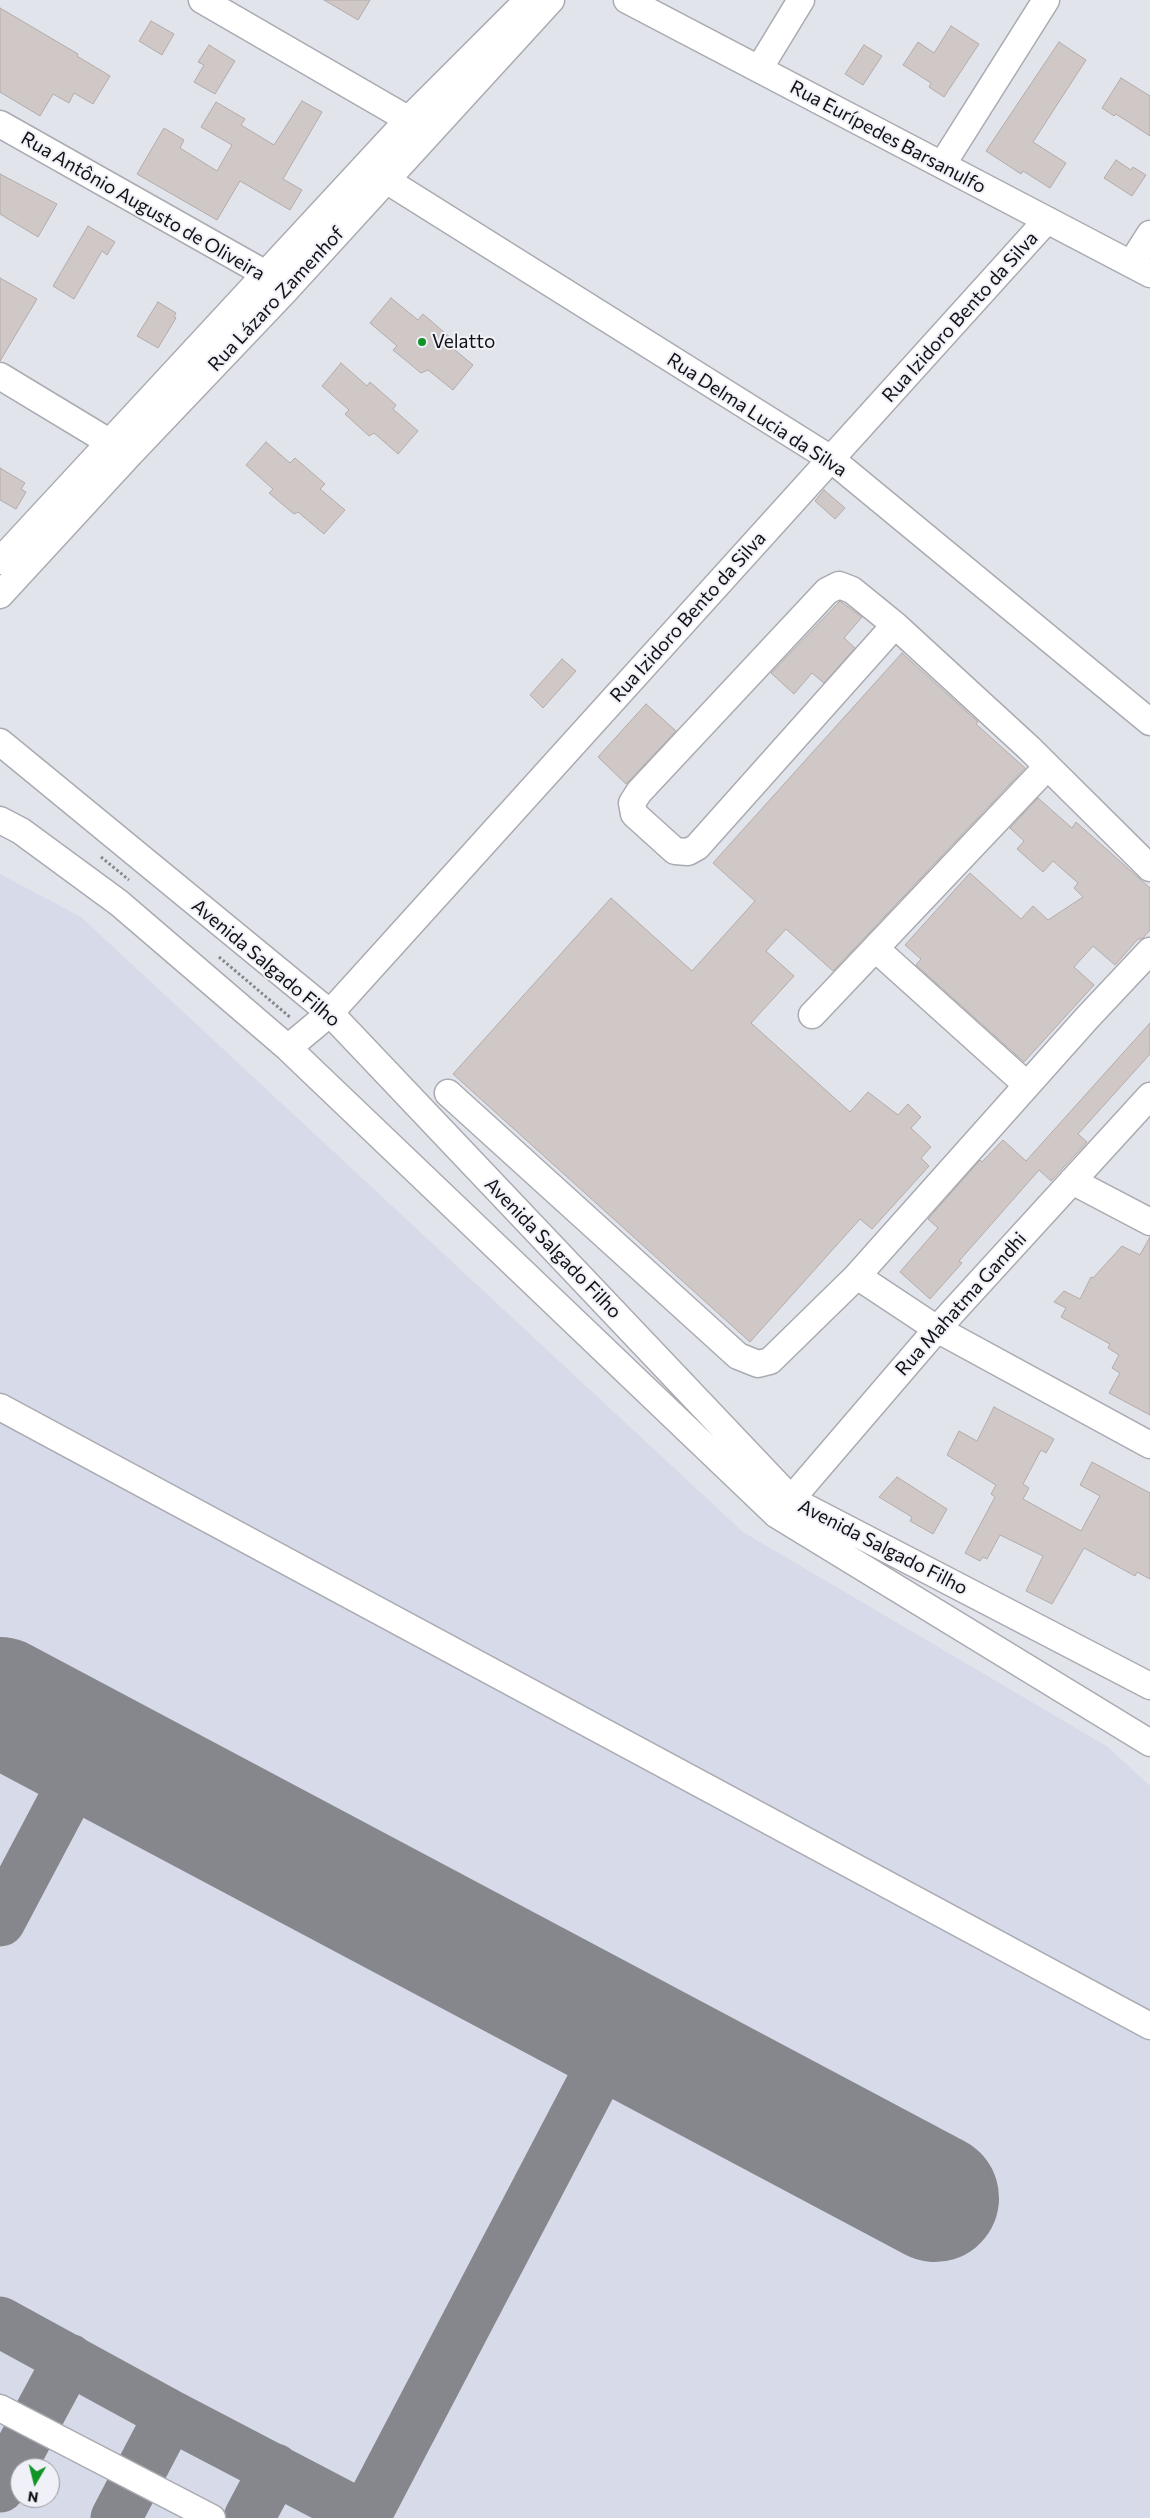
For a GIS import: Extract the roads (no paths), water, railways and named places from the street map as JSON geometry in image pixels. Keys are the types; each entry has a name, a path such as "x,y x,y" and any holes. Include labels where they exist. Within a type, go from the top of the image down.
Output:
{"street":[{"path":"202,0 431,132"},
{"name":"Rua Lázaro Zamenhof","path":"0,595 264,273 408,120 528,0"},
{"name":"Rua Lázaro Zamenhof","path":"0,561 284,292 551,0"},
{"name":"Rua Eurípedes Barsanulfo","path":"627,0 1140,269"},
{"path":"759,69 801,0"},
{"path":"942,165 1046,0"},
{"name":"Rua Antônio Augusto de Oliveira","path":"0,124 264,273 284,292"},
{"name":"Rua Delma Lucia da Silva","path":"386,180 831,459 1150,722"},
{"name":"Rua Izidoro Bento da Silva","path":"288,1048 330,1014 1047,220"},
{"path":"1140,269 1150,234"},
{"path":"0,376 120,448"},
{"path":"895,625 697,847 688,852 675,851 634,814 632,803 639,792 828,591 839,585 852,590 895,625 1048,767 1150,868"},
{"name":"Avenida Salgado Filho","path":"0,742 330,1014 784,1508 1150,1743"},
{"path":"812,1016 1048,767"},
{"path":"0,820 21,831 119,903 288,1048 784,1508"},
{"path":"876,949 1027,1085"},
{"path":"448,1093 738,1356 758,1364 770,1360 857,1276 1027,1085 1150,951"},
{"name":"Rua Mahatma Gandhi","path":"784,1508 937,1329 1150,1096"},
{"path":"1072,1181 1150,1222"},
{"path":"857,1276 937,1329 1150,1445"},
{"path":"0,1407 1150,2026"},
{"name":"Avenida Salgado Filho","path":"784,1508 1150,1686"},
{"path":"0,2408 212,2518"}],"place":[{"name":"Velatto","path":"422,342"}]}
